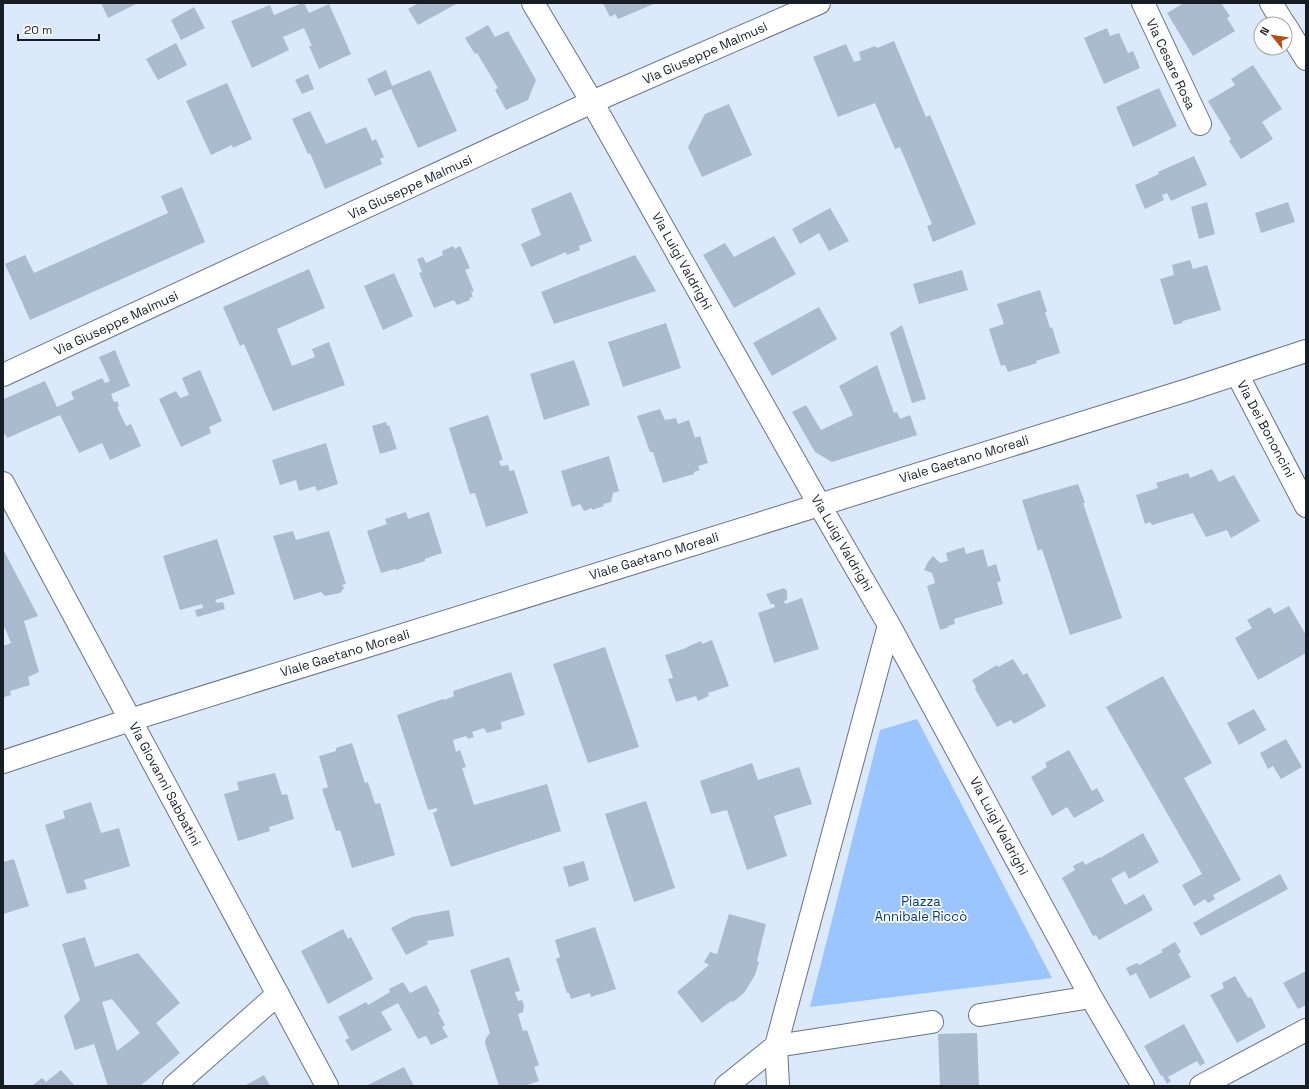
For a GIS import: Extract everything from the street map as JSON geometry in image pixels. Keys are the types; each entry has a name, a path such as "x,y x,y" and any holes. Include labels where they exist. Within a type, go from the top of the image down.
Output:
{"street":[{"name":"Via Luigi Valdrighi","path":"533,3 592,102 819,504 889,624 1092,997 1143,1086"},
{"name":"Via Giuseppe Malmusi","path":"3,375 592,102 819,3"},
{"name":"Via Cesare Rosa","path":"1143,3 1200,124"},
{"path":"1271,3 1279,16"},
{"path":"1293,38 1306,60"},
{"name":"Viale Gaetano Moreali","path":"3,762 130,720 1237,374 1306,351"},
{"name":"Via Dei Bononcini","path":"1237,374 1306,506"},
{"name":"Via Giovanni Sabbatini","path":"3,483 327,1086"},
{"path":"778,1086 776,1046 889,624"},
{"path":"174,1086 278,994"},
{"path":"980,1015 1092,997"},
{"path":"726,1086 776,1046 932,1022"},
{"path":"1201,1086 1306,1030"}],"green space":[{"name":"Piazza Annibale Riccò","path":"917,719 1052,978 810,1007 880,730"}],"building":[{"path":"101,3 138,3 108,18"},
{"path":"304,3 309,13 329,4 351,54 319,69 309,46 312,46 304,28 283,37 289,50 252,68 231,21 270,5 274,15"},
{"path":"419,3 458,3 418,25 408,9"},
{"path":"603,3 656,3 618,19 615,14 610,17"},
{"path":"1184,3 1221,3 1230,16 1227,18 1235,31 1193,56 1167,13"},
{"path":"194,7 205,28 181,40 171,20"},
{"path":"488,25 495,37 508,31 536,80 528,100 506,110 495,90 498,88 477,53 475,54 465,38"},
{"path":"1107,28 1110,36 1119,33 1128,53 1133,51 1140,68 1104,84 1084,38"},
{"path":"894,41 926,117 930,115 976,224 933,242 927,226 932,224 900,147 895,149 875,103 838,117 813,57 846,44 854,62 861,60 859,52 875,46 877,48"},
{"path":"176,43 187,65 158,80 146,59"},
{"path":"1253,65 1282,109 1262,122 1273,139 1241,159 1229,141 1231,139 1208,101 1235,85 1231,79"},
{"path":"386,70 392,86 430,70 457,131 418,148 391,89 375,96 367,79"},
{"path":"308,74 314,89 302,94 295,80"},
{"path":"227,83 252,139 233,148 232,145 211,155 186,101"},
{"path":"1159,88 1177,126 1133,147 1116,107"},
{"path":"729,104 752,155 702,177 688,147 705,114"},
{"path":"310,111 326,144 366,127 372,141 376,139 384,157 380,159 382,164 325,189 310,153 308,154 292,119"},
{"path":"1194,156 1207,185 1171,201 1167,193 1162,195 1164,200 1145,209 1135,185 1159,174 1158,172"},
{"path":"182,187 205,242 30,320 5,264 25,255 34,273 168,213 161,196"},
{"path":"571,192 592,241 579,246 580,250 567,255 566,252 531,267 521,244 541,235 531,209"},
{"path":"1207,202 1215,234 1199,239 1191,207"},
{"path":"1288,202 1295,222 1261,233 1255,213"},
{"path":"830,208 849,241 829,251 819,233 800,244 792,229"},
{"path":"774,236 796,274 734,308 703,255 725,243 734,257"},
{"path":"453,246 455,249 460,246 470,268 465,270 474,291 471,292 473,297 469,298 470,300 457,305 454,300 434,308 419,273 422,272 417,259 423,257 426,263 443,255 442,251"},
{"path":"635,255 656,291 554,324 541,292"},
{"path":"1190,260 1193,269 1207,265 1221,310 1174,325 1160,279 1174,275 1172,265"},
{"path":"309,269 325,308 277,329 292,366 315,357 312,349 329,342 345,385 273,411 244,344 240,346 223,307"},
{"path":"962,270 968,290 919,304 913,284"},
{"path":"394,273 413,316 383,330 364,286"},
{"path":"1040,290 1050,328 1052,327 1060,353 1036,361 1037,363 1008,372 1005,365 1001,366 989,329 1004,324 997,304"},
{"path":"819,307 837,339 772,376 753,343"},
{"path":"666,323 681,368 623,387 608,342"},
{"path":"902,325 926,399 912,403 890,333"},
{"path":"115,350 130,386 111,394 114,402 117,401 119,406 117,407 126,426 131,424 141,446 110,460 102,443 79,453 60,415 7,438 3,431 4,399 45,381 57,407 74,399 71,392 102,378 105,383 110,381 99,357"},
{"path":"574,360 590,405 544,420 530,374"},
{"path":"877,365 894,413 897,412 900,419 910,415 917,435 832,462 815,452 792,412 806,405 821,430 853,415 839,386"},
{"path":"200,370 222,421 209,427 211,433 181,447 159,399 176,391 180,398 189,395 182,378"},
{"path":"660,409 665,420 676,418 678,424 689,420 695,438 700,436 708,463 698,466 700,470 694,472 694,474 663,483 653,452 650,452 637,416"},
{"path":"488,415 503,460 499,461 501,466 508,465 510,471 514,470 528,513 486,527 475,493 470,494 449,428"},
{"path":"386,422 387,426 389,425 397,449 380,454 372,426"},
{"path":"326,443 338,484 317,491 315,486 299,491 296,480 280,485 272,460"},
{"path":"609,456 619,491 613,493 611,502 603,504 604,506 584,511 580,504 572,507 561,471"},
{"path":"1212,469 1219,482 1234,475 1260,521 1231,538 1227,530 1206,537 1193,513 1152,525 1150,522 1145,524 1136,495 1158,488 1156,483 1188,473 1190,478"},
{"path":"1078,484 1122,618 1070,635 1042,549 1038,551 1022,500"},
{"path":"406,512 408,519 429,512 442,553 425,559 425,561 381,573 367,531 387,524 385,519"},
{"path":"293,531 296,540 329,531 346,584 342,585 344,588 340,593 325,596 321,592 294,600 273,536"},
{"path":"217,539 235,594 215,600 217,603 223,602 225,609 197,617 195,610 203,608 202,604 180,610 163,556"},
{"path":"964,547 966,554 983,549 988,567 996,564 1001,581 997,582 1003,604 954,619 955,624 940,630 927,586 935,583 932,573 924,570 933,556 940,563 948,561 946,553"},
{"path":"3,549 38,616 24,621 39,672 28,677 30,685 10,691 11,695 4,697 3,646 11,643 5,628 3,628"},
{"path":"784,588 787,591 787,600 784,601 785,604 802,598 819,649 774,663 758,613 775,607 774,604 771,604 766,594"},
{"path":"1289,606 1306,635 1306,653 1258,680 1235,638 1252,628 1247,620 1270,607 1274,614"},
{"path":"712,640 729,686 708,693 709,696 698,701 696,696 676,702 668,679 673,678 665,655 701,641 702,644"},
{"path":"605,647 639,747 588,763 553,664"},
{"path":"1013,659 1023,675 1027,673 1046,706 1014,724 1011,720 997,727 975,689 976,687 972,680 997,665 998,667"},
{"path":"511,672 525,715 501,722 502,729 487,733 484,728 472,732 474,737 468,739 466,736 453,740 456,752 460,750 466,767 462,768 474,805 547,784 561,831 451,867 433,813 437,811 437,808 428,810 397,715 454,696 453,691"},
{"path":"1163,676 1212,763 1184,778 1241,880 1213,895 1215,899 1208,903 1205,899 1194,906 1182,885 1202,874 1106,707"},
{"path":"1254,709 1266,730 1239,745 1227,723"},
{"path":"1286,739 1302,767 1281,779 1273,766 1268,769 1260,753"},
{"path":"352,743 365,783 368,782 375,804 380,803 395,855 352,868 340,830 336,831 322,789 328,787 319,756 336,751 336,748"},
{"path":"1069,750 1092,791 1097,788 1104,801 1074,818 1067,807 1052,816 1031,777 1047,767 1045,763"},
{"path":"752,763 758,780 799,767 812,804 774,816 787,856 747,870 727,810 711,814 700,781"},
{"path":"275,773 282,795 287,794 294,819 269,827 270,831 238,841 224,794 239,790 237,782"},
{"path":"646,801 675,888 634,902 605,814"},
{"path":"91,802 101,833 119,828 130,866 84,880 87,889 67,894 45,825 65,818 63,811"},
{"path":"1143,833 1159,862 1129,879 1125,871 1111,879 1125,905 1144,894 1153,910 1099,940 1096,935 1093,936 1062,878 1075,870 1073,866 1083,861 1085,865 1100,858"},
{"path":"14,859 29,906 3,914 3,862"},
{"path":"584,861 589,880 569,887 563,867"},
{"path":"1280,874 1288,889 1201,936 1193,923"},
{"path":"449,910 454,936 427,941 428,944 406,955 391,928 412,917"},
{"path":"729,914 766,924 757,961 759,962 755,975 744,993 702,1023 677,992 709,965 704,962 710,952 717,954"},
{"path":"595,927 616,989 591,997 590,993 571,999 569,993 567,993 556,959 560,957 555,940"},
{"path":"343,929 348,939 351,937 373,979 328,1004 301,951"},
{"path":"85,937 95,967 138,953 180,1003 156,1023 180,1053 140,1086 108,1086 94,1044 75,1050 64,1016 80,1000 62,944","holes":["112,999 140,1033 117,1051 102,1002"]},
{"path":"1175,942 1181,952 1178,954 1191,977 1150,999 1136,973 1130,976 1126,968 1137,963 1139,965 1163,952 1161,950"},
{"path":"509,957 520,991 515,992 518,1001 522,1000 524,1005 523,1012 518,1014 523,1031 527,1030 539,1065 534,1067 539,1081 524,1086 499,1086 485,1043 486,1038 490,1033 470,970"},
{"path":"1306,971 1306,1005 1298,1009 1283,983"},
{"path":"1235,976 1248,998 1251,997 1266,1027 1237,1043 1210,995 1224,988 1222,983"},
{"path":"403,982 410,993 426,985 440,1011 438,1012 445,1025 442,1027 448,1037 431,1045 426,1036 418,1039 398,1003 381,1012 392,1030 352,1051 345,1040 349,1038 338,1017 366,1002 368,1005 390,992 389,989"},
{"path":"1184,1024 1205,1063 1200,1066 1197,1061 1168,1077 1171,1081 1167,1084 1144,1046"},
{"path":"977,1033 979,1086 940,1086 938,1034"},
{"path":"404,1067 414,1086 366,1086"},
{"path":"61,1070 75,1086 32,1086 42,1078 46,1082"},
{"path":"264,1075 270,1086 244,1086"}]}
